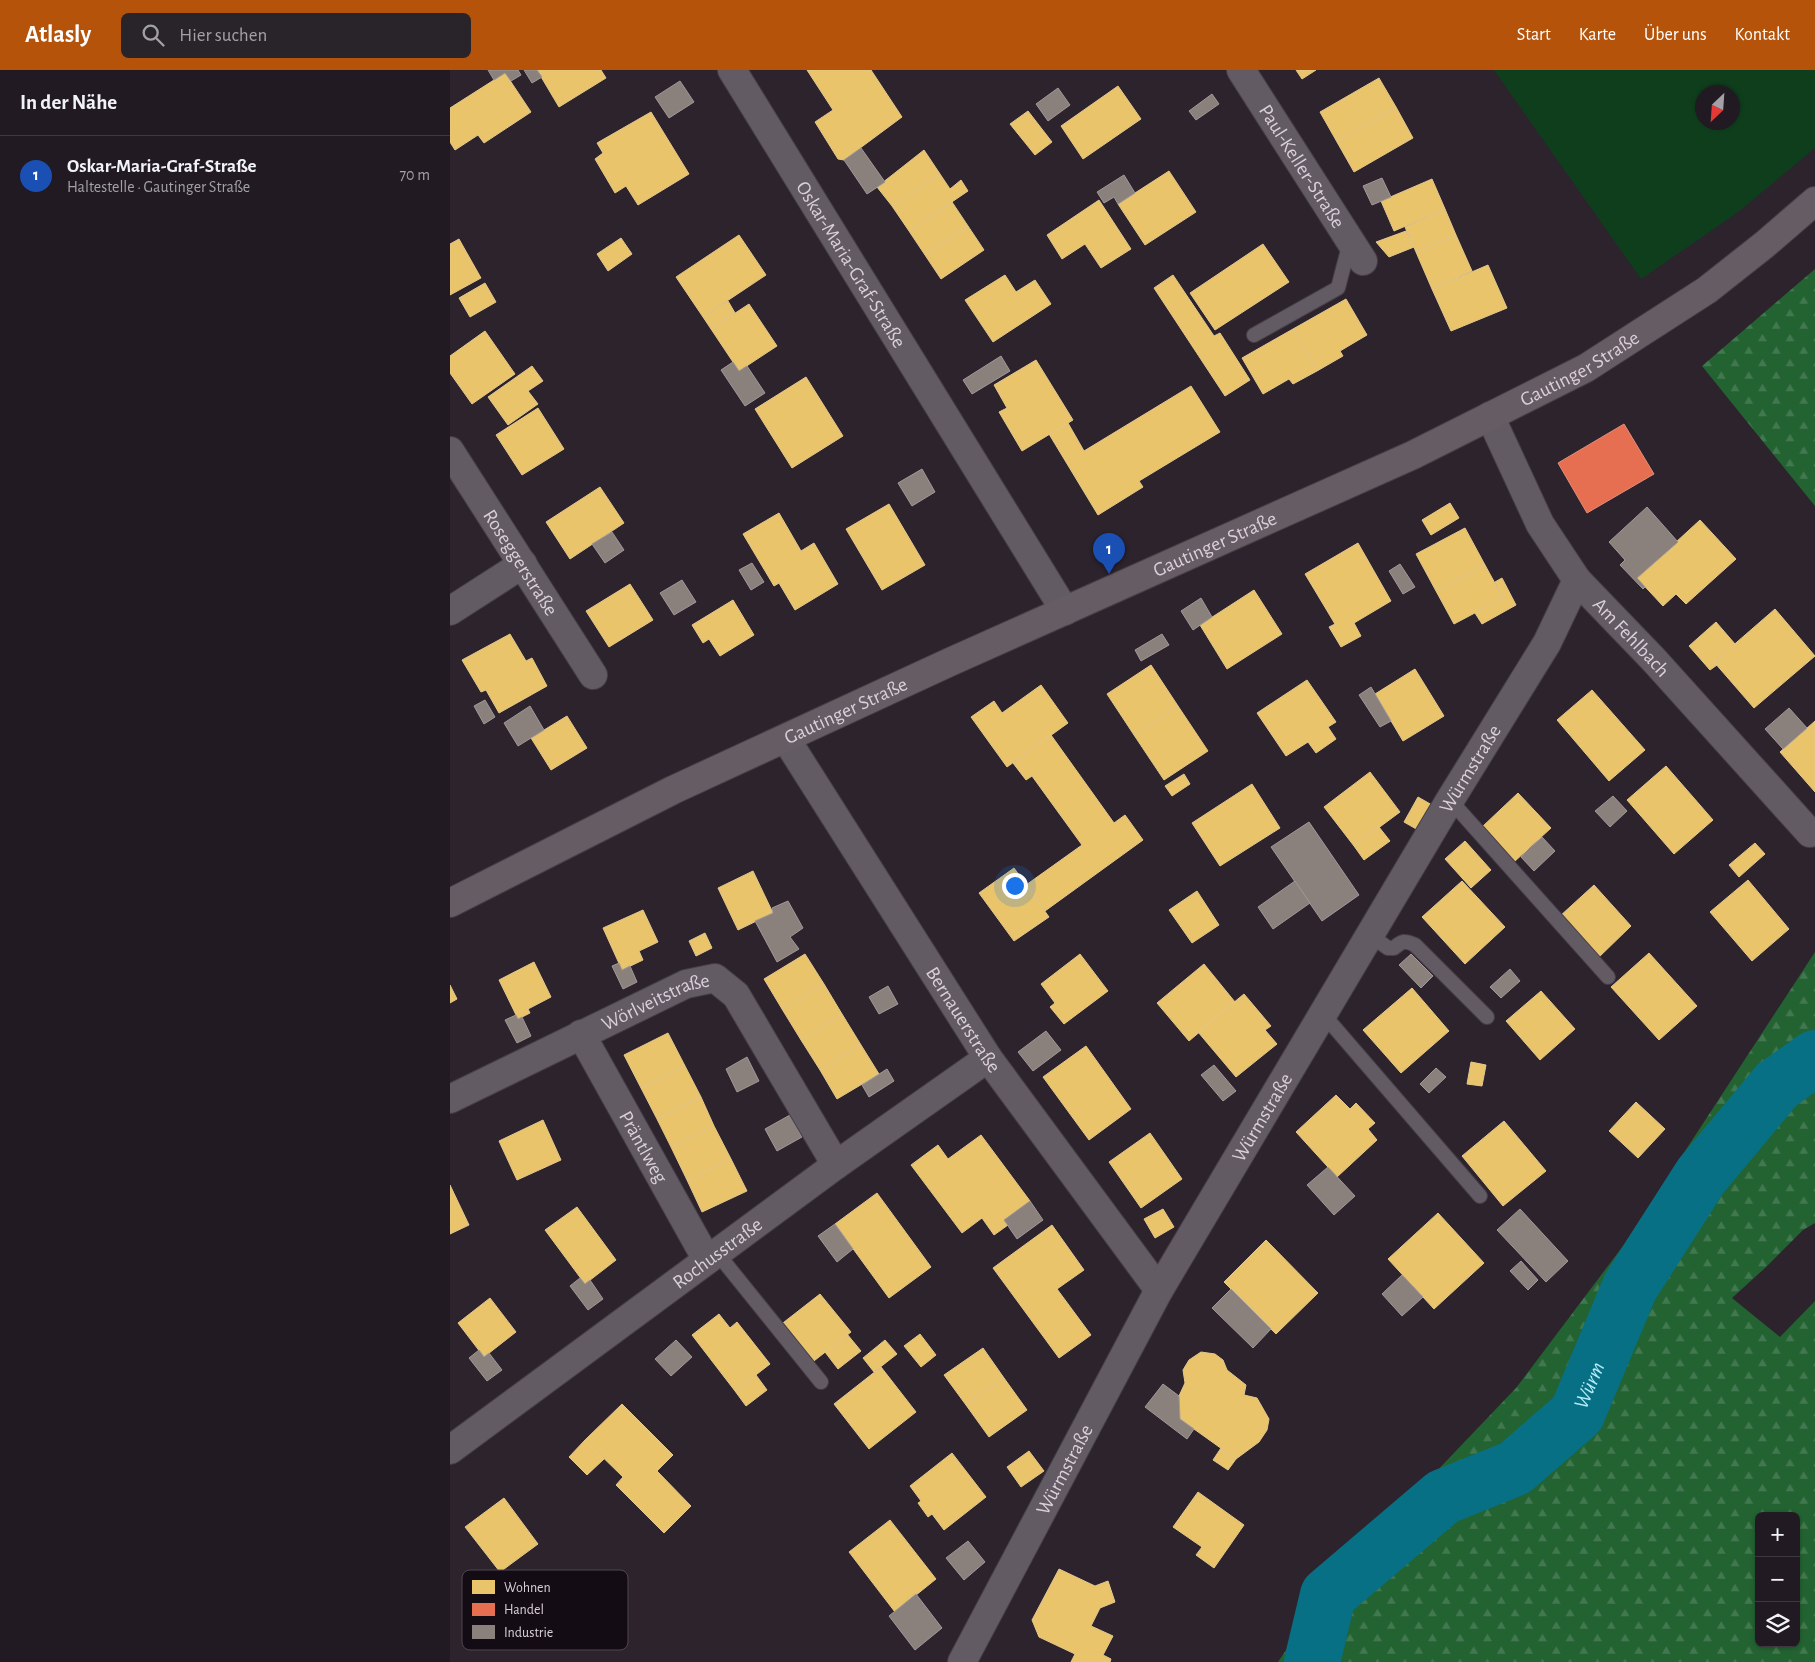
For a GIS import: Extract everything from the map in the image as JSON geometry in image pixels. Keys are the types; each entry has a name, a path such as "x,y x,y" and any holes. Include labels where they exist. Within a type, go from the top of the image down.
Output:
{"main road":[{"name":"Gautinger Straße","path":"450,903 673,790 950,662 1413,455 1586,368 1706,290 1764,245 1815,200"}],"street":[{"name":"Oskar-Maria-Graf-Straße","path":"732,70 1065,611"},
{"name":"Paul-Keller-Straße","path":"1241,70 1356,252"},
{"name":"Am Fehlbach","path":"1490,416 1540,524 1578,580 1654,660 1810,833"},
{"name":"Roseggerstraße","path":"450,451 594,675"},
{"path":"450,611 523,564"},
{"name":"Würmstraße","path":"962,1662 1159,1290 1450,800 1547,643 1578,580"},
{"name":"Bernauerstraße","path":"786,739 988,1058 1159,1290"},
{"name":"Wörlveitstraße","path":"450,1098 686,984 715,978 736,995 836,1164"},
{"name":"Präntlweg","path":"581,1034 712,1256"},
{"name":"Rochusstraße","path":"450,1450 836,1164 988,1058"}],"lane":[{"path":"1254,335 1338,288 1356,252"},
{"path":"1450,800 1608,977"},
{"path":"1370,935 1388,948 1394,948 1402,942 1408,941 1487,1017"},
{"path":"1323,1014 1480,1196"},
{"path":"712,1256 821,1382"}],"green space":[{"path":"1494,70 1815,70 1815,148 1737,213 1641,279"},
{"path":"1815,269 1815,506 1702,366"},
{"path":"1815,952 1815,1223 1803,1230 1732,1298 1780,1337 1815,1301 1815,1662 1278,1662 1290,1644 1318,1569 1390,1520 1516,1388 1623,1246"}],"building: Wohnen":[{"path":"537,70 601,70 606,78 559,107"},
{"path":"807,70 871,70 902,117 844,160 838,159 815,122 833,110"},
{"path":"1296,70 1316,70 1302,79"},
{"path":"505,73 531,112 484,143 478,135 455,150 450,142 450,108"},
{"path":"1379,78 1396,107 1337,142 1320,112"},
{"path":"1118,86 1141,119 1083,159 1061,126"},
{"path":"1396,107 1413,138 1354,172 1337,142"},
{"path":"1028,111 1052,142 1035,155 1010,124"},
{"path":"651,112 689,174 638,205 626,186 615,193 595,159 603,153 597,143"},
{"path":"924,150 940,174 892,206 877,187"},
{"path":"1169,171 1196,212 1145,245 1118,204"},
{"path":"940,174 950,189 961,180 968,191 909,231 892,206"},
{"path":"1432,179 1445,209 1394,231 1381,201"},
{"path":"1099,200 1131,249 1101,268 1085,244 1062,259 1047,235"},
{"path":"952,202 968,226 925,255 909,231"},
{"path":"1445,209 1456,235 1416,252 1405,227"},
{"path":"968,226 984,250 941,279 925,255"},
{"path":"1406,231 1414,247 1389,257 1376,242"},
{"path":"739,235 766,275 703,317 676,277"},
{"path":"1456,235 1472,271 1432,289 1416,252"},
{"path":"621,238 632,254 608,271 597,254"},
{"path":"459,239 481,278 450,295 450,244"},
{"path":"1263,244 1289,282 1215,330 1190,293"},
{"path":"1488,265 1507,308 1451,331 1432,289"},
{"path":"1005,275 1016,292 1035,280 1051,304 993,342 965,300"},
{"path":"1173,275 1214,336 1220,333 1250,380 1225,396 1154,288"},
{"path":"485,283 496,302 470,317 459,298"},
{"path":"1346,299 1367,335 1340,351 1343,356 1317,371 1293,329"},
{"path":"728,301 735,313 711,329 703,317"},
{"path":"749,304 777,346 739,371 711,329"},
{"path":"1293,329 1317,371 1293,384 1289,379 1263,394 1242,358"},
{"path":"485,331 515,374 472,404 450,373 450,356"},
{"path":"1036,360 1073,420 1022,451 999,412 1007,408 994,385"},
{"path":"532,366 543,381 528,391 538,404 508,425 488,397"},
{"path":"806,377 843,436 792,468 755,409"},
{"path":"1191,386 1220,432 1139,481 1143,487 1098,515 1049,434 1068,423 1084,451"},
{"path":"538,408 564,449 522,475 496,435"},
{"path":"600,487 624,523 570,559 546,522"},
{"path":"1450,503 1459,518 1431,535 1422,520"},
{"path":"889,504 925,565 882,590 846,529"},
{"path":"779,513 801,551 814,543 838,584 795,610 779,583 774,586 743,534"},
{"path":"1700,520 1736,559 1686,604 1676,594 1663,606 1637,578"},
{"path":"1465,528 1485,565 1436,591 1416,554"},
{"path":"1358,543 1391,601 1354,623 1361,636 1341,647 1329,627 1335,624 1305,574"},
{"path":"1485,565 1503,598 1454,624 1436,591"},
{"path":"1502,578 1516,605 1482,624 1475,613 1503,598 1495,582"},
{"path":"630,584 653,620 609,647 586,611"},
{"path":"1254,590 1282,634 1227,669 1200,625"},
{"path":"733,600 754,635 720,656 709,639 703,643 692,625"},
{"path":"1775,609 1815,656 1754,708 1714,662"},
{"path":"1716,622 1735,644 1714,662 1717,665 1710,670 1689,646"},
{"path":"510,634 526,661 532,658 547,686 499,713 486,690 481,692 462,660"},
{"path":"1151,665 1178,706 1134,735 1107,694"},
{"path":"1415,669 1444,716 1403,741 1375,694"},
{"path":"1307,680 1336,722 1328,727 1336,739 1316,753 1308,742 1286,756 1257,713"},
{"path":"1041,685 1068,723 1007,767 971,717 994,701 1002,713"},
{"path":"1592,690 1645,750 1609,781 1557,720"},
{"path":"1178,706 1208,751 1164,780 1134,735"},
{"path":"567,716 587,748 551,770 531,738"},
{"path":"1815,721 1815,792 1780,752"},
{"path":"1051,735 1114,823 1125,815 1143,840 1045,911 1026,885 1082,845 1032,776 1026,780 1013,763"},
{"path":"1666,766 1713,820 1674,854 1627,800"},
{"path":"1370,772 1400,812 1354,846 1324,807"},
{"path":"1184,774 1190,784 1172,796 1165,786"},
{"path":"1252,784 1280,828 1220,866 1192,823"},
{"path":"1518,793 1551,828 1514,862 1482,827"},
{"path":"1418,797 1432,805 1418,830 1404,822"},
{"path":"1379,827 1390,841 1364,860 1354,846"},
{"path":"1465,841 1491,870 1471,888 1445,859"},
{"path":"1755,843 1765,854 1739,877 1729,865"},
{"path":"1014,868 1049,917 1014,941 979,893"},
{"path":"753,871 773,913 738,930 718,888"},
{"path":"1748,880 1789,929 1752,961 1710,912"},
{"path":"1462,881 1505,927 1465,964 1422,917"},
{"path":"1594,885 1631,926 1597,959 1559,917"},
{"path":"1197,891 1219,925 1192,943 1169,910"},
{"path":"643,910 658,942 639,951 643,960 622,970 603,928"},
{"path":"705,933 712,948 696,956 689,941"},
{"path":"1649,953 1697,1006 1659,1040 1611,987"},
{"path":"805,954 824,984 782,1009 764,979"},
{"path":"1080,954 1108,991 1064,1024 1050,1007 1055,1003 1041,984"},
{"path":"534,962 551,997 528,1009 530,1013 518,1019 499,980"},
{"path":"1204,964 1235,1002 1189,1041 1157,1003"},
{"path":"824,984 842,1014 801,1040 782,1009"},
{"path":"450,985 457,999 450,1003"},
{"path":"1412,988 1449,1031 1401,1073 1363,1030"},
{"path":"1541,991 1575,1029 1540,1060 1506,1021"},
{"path":"1244,994 1271,1026 1265,1030 1277,1044 1236,1077 1198,1032"},
{"path":"842,1014 861,1045 820,1070 801,1040"},
{"path":"668,1033 685,1066 641,1088 624,1055"},
{"path":"861,1045 879,1074 837,1099 820,1070"},
{"path":"1086,1046 1131,1109 1089,1140 1043,1077"},
{"path":"1471,1062 1486,1065 1482,1086 1467,1084"},
{"path":"685,1066 701,1097 657,1119 641,1088"},
{"path":"1336,1095 1350,1109 1356,1103 1375,1123 1368,1129 1377,1140 1337,1177 1296,1132"},
{"path":"701,1097 714,1126 671,1147 657,1119"},
{"path":"1636,1102 1665,1129 1638,1158 1609,1131"},
{"path":"543,1120 561,1160 517,1180 499,1141"},
{"path":"1504,1121 1546,1171 1503,1206 1462,1156"},
{"path":"714,1126 731,1159 687,1180 671,1147"},
{"path":"1150,1133 1182,1179 1141,1208 1109,1162"},
{"path":"981,1135 1030,1201 1004,1220 1008,1225 994,1235 982,1218 962,1233 911,1165 938,1145 948,1159"},
{"path":"731,1159 747,1191 702,1212 687,1180"},
{"path":"450,1185 469,1225 450,1234"},
{"path":"877,1193 931,1267 889,1298 835,1224"},
{"path":"577,1207 616,1260 585,1284 545,1230"},
{"path":"1163,1209 1174,1227 1155,1238 1144,1219"},
{"path":"1438,1213 1484,1263 1434,1309 1388,1259"},
{"path":"1052,1225 1084,1270 1057,1289 1091,1335 1059,1358 993,1268"},
{"path":"1266,1240 1318,1293 1276,1334 1224,1282"},
{"path":"820,1294 851,1332 810,1364 779,1326"},
{"path":"490,1298 516,1332 484,1357 458,1323"},
{"path":"719,1314 730,1328 737,1322 770,1364 735,1391 692,1335"},
{"path":"847,1334 861,1351 838,1369 825,1352"},
{"path":"920,1334 936,1355 921,1367 904,1346"},
{"path":"885,1340 897,1354 874,1372 863,1358"},
{"path":"983,1348 1004,1378 966,1405 944,1375"},
{"path":"1201,1352 1215,1354 1223,1360 1227,1370 1246,1385 1244,1395 1257,1398 1269,1419 1267,1430 1259,1442 1236,1459 1180,1419 1179,1396 1185,1383 1183,1370 1189,1360"},
{"path":"881,1367 916,1412 869,1449 834,1404"},
{"path":"756,1375 767,1390 746,1406 735,1391"},
{"path":"1004,1378 1027,1410 989,1437 966,1405"},
{"path":"622,1404 673,1455 657,1471 691,1506 664,1533 616,1485 623,1477 585,1440"},
{"path":"585,1440 604,1459 587,1475 569,1457"},
{"path":"1221,1448 1236,1459 1228,1470 1213,1460"},
{"path":"1029,1451 1044,1471 1021,1487 1007,1467"},
{"path":"952,1453 986,1497 944,1530 932,1514 928,1517 918,1503 921,1501 910,1486"},
{"path":"1198,1492 1244,1525 1214,1568 1196,1555 1202,1547 1173,1527"},
{"path":"504,1498 538,1544 503,1570 498,1570 465,1527"},
{"path":"890,1520 936,1579 895,1612 849,1552"},
{"path":"1059,1569 1095,1586 1108,1581 1115,1602 1100,1608 1091,1626 1113,1636 1103,1655 1111,1659 1110,1662 1071,1662 1075,1654 1039,1637 1032,1620"}],"building: Handel":[{"path":"1624,424 1654,474 1587,513 1558,463"}],"building: Industrie":[{"path":"488,70 518,70 521,75 511,81 505,73 494,80"},
{"path":"524,70 537,70 542,77 532,83"},
{"path":"680,81 694,102 669,118 655,97"},
{"path":"1058,88 1070,105 1048,121 1036,104"},
{"path":"1212,94 1219,104 1196,120 1189,111"},
{"path":"861,148 885,182 867,194 844,160"},
{"path":"1124,175 1135,193 1118,204 1114,197 1104,203 1097,192"},
{"path":"1382,178 1391,197 1372,205 1363,186"},
{"path":"1001,356 1010,371 972,394 963,380"},
{"path":"733,362 739,371 747,366 765,393 745,406 721,370"},
{"path":"922,469 935,492 912,506 898,483"},
{"path":"1647,507 1678,542 1637,578 1645,587 1643,589 1620,565 1625,560 1609,542"},
{"path":"612,532 624,550 605,563 592,544"},
{"path":"752,563 764,582 751,590 739,570"},
{"path":"1400,564 1415,587 1403,594 1389,571"},
{"path":"682,580 696,602 674,615 660,593"},
{"path":"1201,598 1212,617 1193,630 1181,611"},
{"path":"1162,634 1169,645 1141,661 1135,650"},
{"path":"1371,687 1391,721 1380,727 1359,695"},
{"path":"485,700 495,717 484,724 474,706"},
{"path":"530,706 544,730 518,746 504,723"},
{"path":"1789,708 1807,728 1783,749 1765,729"},
{"path":"1613,796 1627,811 1610,827 1595,811"},
{"path":"1309,822 1359,895 1322,921 1271,847"},
{"path":"1542,837 1555,851 1534,871 1521,857"},
{"path":"1295,881 1310,903 1273,929 1258,907"},
{"path":"788,901 803,928 790,937 799,949 777,962 755,921 773,913 772,908"},
{"path":"1411,954 1433,976 1421,988 1399,965"},
{"path":"619,963 622,970 630,966 637,982 623,989 612,966"},
{"path":"1510,969 1520,981 1501,998 1490,987"},
{"path":"888,986 898,1004 879,1014 869,997"},
{"path":"516,1015 518,1019 522,1017 531,1036 517,1043 505,1020"},
{"path":"1046,1031 1061,1050 1033,1071 1018,1052"},
{"path":"747,1057 759,1081 737,1092 726,1069"},
{"path":"1214,1065 1236,1091 1223,1101 1201,1075"},
{"path":"1436,1068 1446,1077 1429,1093 1420,1084"},
{"path":"887,1069 894,1081 869,1097 862,1085"},
{"path":"790,1115 802,1137 777,1151 765,1129"},
{"path":"1328,1167 1355,1196 1334,1215 1307,1185"},
{"path":"1030,1201 1043,1220 1017,1239 1004,1220"},
{"path":"1520,1209 1568,1261 1546,1282 1497,1230"},
{"path":"835,1224 853,1249 837,1262 818,1236"},
{"path":"1521,1261 1538,1280 1528,1290 1510,1271"},
{"path":"1402,1275 1423,1297 1402,1316 1382,1294"},
{"path":"580,1278 585,1284 590,1280 603,1299 588,1310 570,1286"},
{"path":"1231,1289 1271,1329 1253,1348 1212,1308"},
{"path":"676,1340 692,1357 671,1376 655,1359"},
{"path":"479,1350 484,1357 489,1353 502,1370 487,1381 469,1358"},
{"path":"1163,1384 1179,1396 1180,1419 1194,1429 1187,1439 1145,1407"},
{"path":"968,1541 985,1562 964,1580 946,1558"},
{"path":"916,1594 942,1628 915,1650 889,1616"}],"waterway":[{"name":"Würm","path":"1312,1662 1328,1595 1443,1497 1515,1468 1577,1414 1630,1287 1701,1176 1777,1085 1815,1058"}],"place":[{"name":"Oskar-Maria-Graf-Straße","path":"1109,574"}]}
